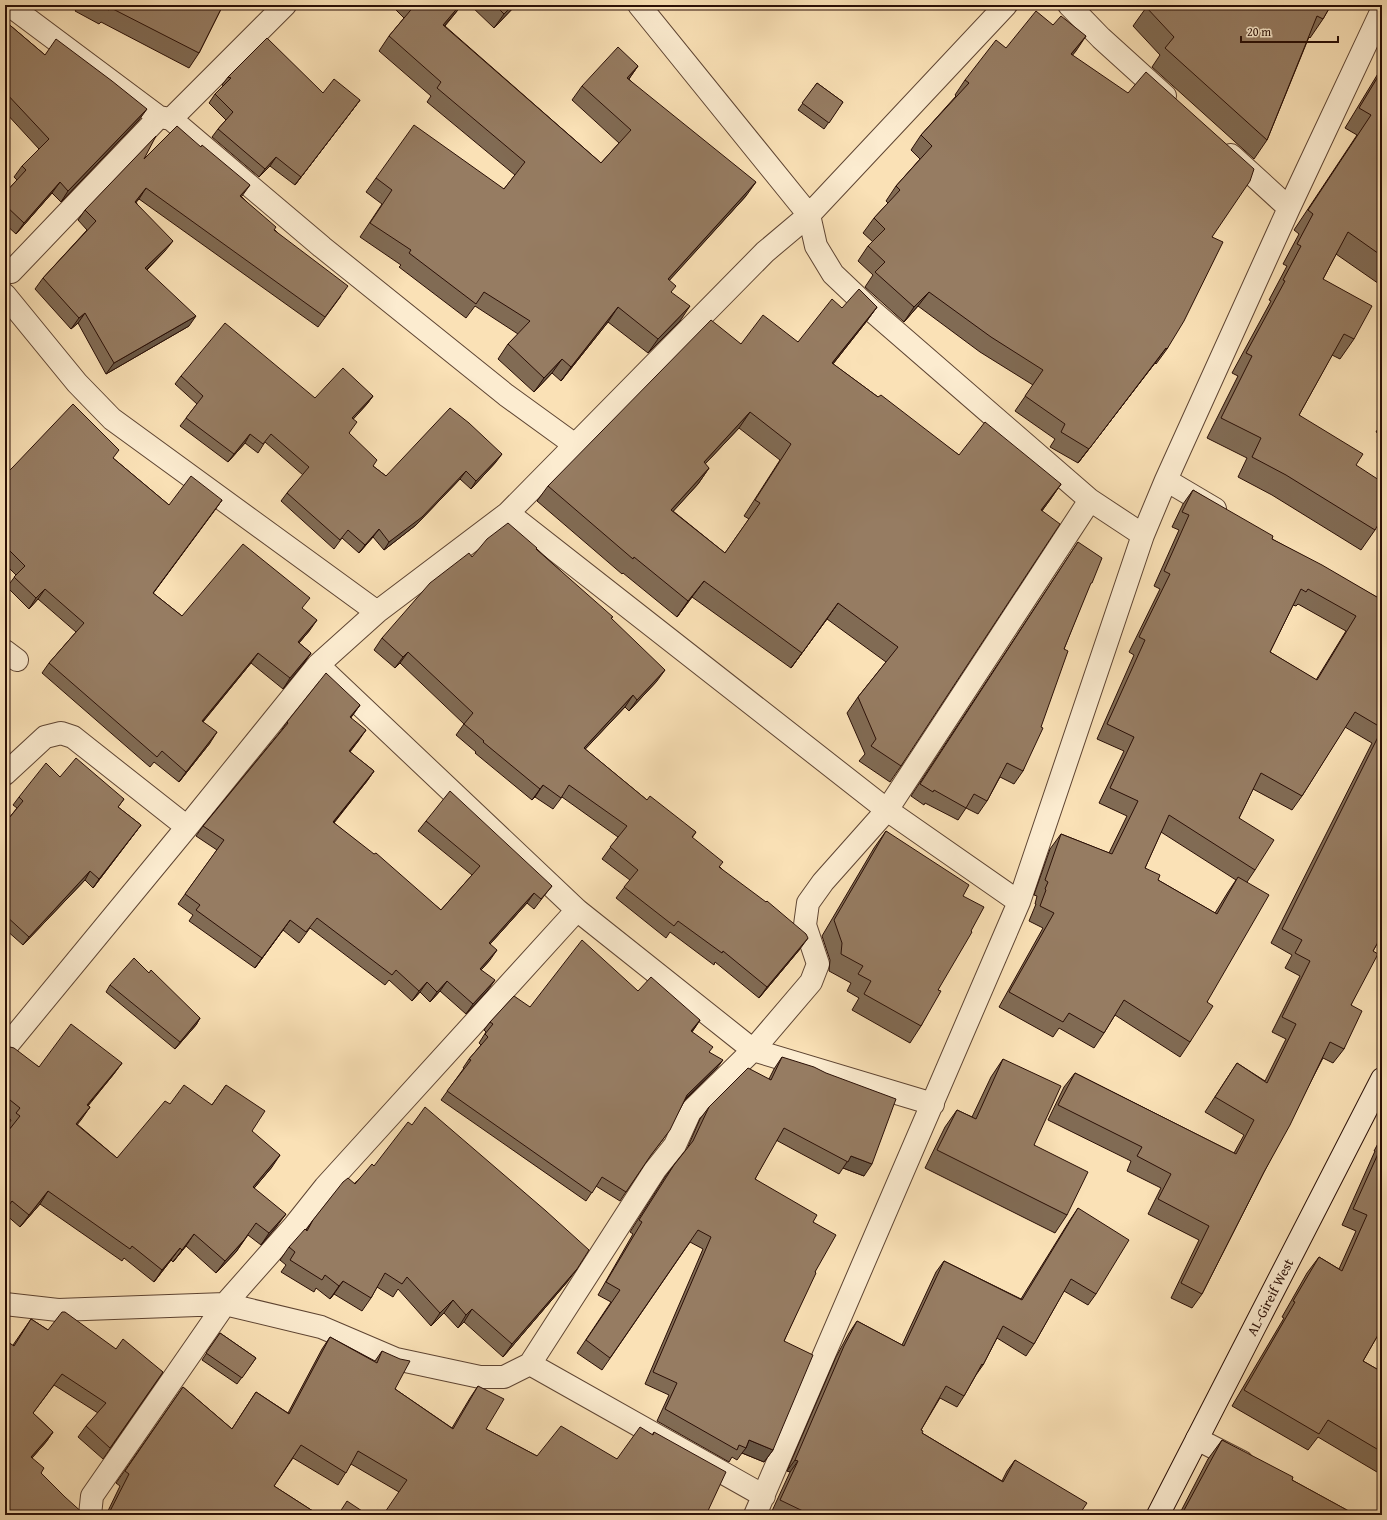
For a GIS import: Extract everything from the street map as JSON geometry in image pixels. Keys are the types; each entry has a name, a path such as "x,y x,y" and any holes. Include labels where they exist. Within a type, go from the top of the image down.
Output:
{"street":[{"path":"9,5 165,118 506,395 575,445"},
{"path":"7,272 165,118 285,5"},
{"path":"639,5 809,215 816,246 833,274 871,310 1090,500 1143,535"},
{"path":"5,1048 318,665 377,612 508,513 765,252 809,215 1006,5"},
{"path":"1069,5 1101,38 1178,107"},
{"path":"530,1364 760,1505 1019,902 1143,535 1166,480 1289,208 1382,10"},
{"path":"1219,144 1289,208"},
{"path":"5,295 77,383 112,418 377,612"},
{"path":"1166,480 1233,519"},
{"path":"5,1304 58,1310 225,1304 321,1327 396,1359 480,1377 504,1377 530,1364 655,1170 674,1145 690,1112 753,1050 811,982 818,964 805,925 808,902 823,882 887,810 1090,500"},
{"path":"508,513 887,810 1019,902"},
{"path":"318,665 577,910 753,1050 932,1104"},
{"path":"5,774 45,737 61,733 73,737 187,827"},
{"path":"90,1515 92,1496 225,1304 294,1226 325,1187 577,910"},
{"name":"AL-Gireif West","path":"1158,1515 1382,1079"},
{"path":"1197,1439 1259,1472"}],"building":[{"path":"100,5 223,5 199,53 111,8 109,10"},
{"path":"415,5 460,5 443,25 601,163 631,130 582,86 618,47 638,66 627,78 756,182 668,279 676,286 671,292 690,306 658,339 618,307 571,367 562,359 544,378 508,344 530,321 484,292 476,304 409,253 411,250 370,223 392,190 376,178 414,125 504,189 525,162 437,88 441,82 389,36"},
{"path":"495,5 513,5 504,14"},
{"path":"1148,5 1331,5 1323,19 1317,16 1267,140 1165,48 1174,37 1146,7"},
{"path":"1036,11 1053,25 1061,16 1086,36 1071,54 1128,93 1146,72 1254,169 1250,181 1212,237 1223,242 1184,321 1167,349 1166,348 1089,449 1061,432 1065,424 1025,396 1043,370 991,337 929,292 914,307 875,272 885,262 868,246 885,229 874,218 900,190 896,186 932,146 921,135 969,83 965,80 996,40 1006,48"},
{"path":"5,21 45,55 56,39 147,109 68,191 60,182 24,223 5,205 5,193 26,170 22,166 49,139 5,92"},
{"path":"267,38 323,93 334,79 360,100 301,177 276,157 265,169 218,129 233,112 215,94 231,78 228,77"},
{"path":"1382,70 1382,192 1379,198 1382,199 1382,256 1348,232 1323,279 1372,306 1354,339 1344,334 1299,415 1363,454 1356,465 1382,482 1382,518 1375,530 1286,475 1252,457 1261,438 1221,418 1252,356 1246,353 1285,281 1283,280 1301,246 1297,244 1313,214 1308,210 1371,115 1359,108"},
{"path":"817,83 843,102 829,123 802,103"},
{"path":"177,126 201,147 202,145 250,185 240,196 276,227 274,230 348,286 325,317 146,188 135,202 173,241 145,268 196,316 114,363 85,313 79,318 43,278 96,221 85,210 156,136 144,159"},
{"path":"859,289 877,307 832,363 878,397 881,395 959,455 985,422 1061,484 1041,510 1060,524 901,766 871,746 876,739 858,697 898,647 838,603 802,653 704,581 688,601 634,557 633,559 548,486 711,320 741,344 763,315 798,342 832,299 842,308","holes":["750,412 791,444 755,500 760,503 725,553 671,510 709,468 704,462"]},
{"path":"225,323 315,398 343,368 373,396 352,418 357,422 349,433 377,460 373,466 386,476 450,408 469,423 502,454 476,481 466,471 422,517 389,542 379,529 365,545 348,530 340,540 287,493 309,467 271,434 263,444 250,434 234,454 186,418 203,396 181,376"},
{"path":"73,404 119,450 113,458 169,505 191,476 222,500 153,593 182,616 243,544 310,598 302,608 317,620 298,642 311,653 290,678 258,653 202,721 217,732 186,772 162,751 157,757 49,663 84,623 45,589 36,598 14,577 25,566 5,546 5,475"},
{"path":"1193,490 1273,536 1272,539 1322,565 1382,600 1382,728 1355,712 1302,796 1261,773 1239,818 1274,840 1255,870 1169,815 1145,868 1160,875 1158,880 1217,914 1238,877 1269,895 1207,1002 1213,1006 1190,1042 1124,1000 1104,1033 1069,1013 1063,1022 1009,992 1054,913 1040,906 1048,882 1045,880 1061,834 1112,854 1138,801 1110,788 1134,737 1107,724 1145,640 1139,637 1170,574 1164,571 1189,515 1182,512","holes":["1301,589 1306,592 1308,589 1356,616 1317,680 1270,652"]},
{"path":"508,523 613,617 611,618 665,670 637,700 633,695 584,748 647,800 650,796 696,832 692,837 723,862 719,867 766,902 767,901 806,934 808,938 767,987 723,951 722,953 678,921 674,926 624,887 638,870 610,847 627,826 569,785 561,798 543,785 540,789 483,742 484,741 464,724 473,713 408,652 403,657 382,638 430,583 469,553 472,557 487,539"},
{"path":"1078,542 1102,558 1064,649 1068,651 1041,727 1043,728 1023,771 1007,763 987,801 974,794 966,808 920,784"},
{"path":"326,673 360,705 350,717 366,730 349,751 374,771 333,822 374,854 376,853 441,910 480,866 426,821 450,791 552,886 541,899 534,893 489,943 497,950 480,969 495,980 473,1004 447,981 437,992 427,982 419,991 396,970 392,975 317,918 306,932 290,920 262,958 196,910 200,905 185,894 224,840 203,826 288,723 287,722"},
{"path":"1382,729 1382,935 1373,951 1378,954 1351,1005 1362,1011 1344,1049 1330,1042 1290,1125 1264,1172 1202,1294 1181,1283 1209,1226 1158,1199 1171,1174 1137,1156 1142,1147 1058,1105 1075,1073 1236,1154 1254,1120 1215,1097 1237,1063 1267,1083 1296,1024 1282,1017 1310,961 1295,953 1302,940 1282,929"},
{"path":"76,758 124,799 118,807 141,825 99,879 90,871 29,937 5,915 5,823 23,801 19,797 46,763 60,777"},
{"path":"886,831 969,885 963,896 984,907 971,931 972,932 938,990 941,991 921,1026 864,994 871,981 858,974 863,966 841,954 842,943 834,920"},
{"path":"582,940 638,991 651,977 700,1020 691,1031 713,1047 709,1052 723,1060 687,1095 670,1130 626,1192 602,1177 592,1193 447,1091 471,1060 469,1059 488,1037 485,1034 493,1024 490,1022 514,996 530,1007"},
{"path":"134,958 149,973 151,970 200,1018 180,1042 110,985"},
{"path":"5,986 10,991 5,996"},
{"path":"71,1024 122,1063 87,1105 90,1107 76,1124 117,1158 165,1101 170,1104 184,1085 212,1105 226,1085 265,1111 252,1131 280,1155 253,1187 286,1214 269,1233 256,1223 244,1240 225,1261 194,1234 182,1250 180,1248 162,1270 132,1246 130,1249 48,1191 29,1215 12,1201 5,1211 5,1135 20,1116 16,1113 20,1108 5,1096 5,1044 6,1046 14,1048 39,1067"},
{"path":"782,1057 814,1067 826,1073 896,1099 872,1164 851,1156 848,1162 784,1128 755,1179 817,1215 813,1222 836,1235 815,1272 816,1273 784,1341 813,1355 773,1450 749,1440 746,1448 739,1445 737,1450 665,1409 677,1383 653,1372 711,1237 698,1230 610,1358 586,1340 620,1290 606,1282 642,1222 639,1220 674,1165 693,1141 709,1107 748,1068 771,1080"},
{"path":"1003,1059 1061,1086 1034,1145 1088,1172 1067,1215 937,1150 957,1110 976,1119"},
{"path":"425,1107 589,1250 577,1269 512,1344 472,1309 466,1315 453,1300 440,1313 407,1277 402,1284 385,1273 371,1298 343,1281 339,1286 325,1275 322,1280 290,1260 295,1252 289,1247 305,1229 307,1231 313,1220 343,1182 348,1178 355,1184 372,1164 374,1166 408,1122 412,1125"},
{"path":"1382,1145 1382,1328 1363,1361 1382,1372 1382,1452 1328,1420 1319,1434 1244,1390 1319,1257 1342,1271 1367,1215 1353,1209"},
{"path":"1078,1208 1129,1240 1096,1294 1071,1279 1034,1344 1003,1326 983,1365 982,1364 964,1396 946,1386 921,1430 923,1431 922,1433 1003,1482 1015,1460 1087,1503 1079,1515 803,1515 805,1512 780,1500 798,1461 795,1460 844,1346 857,1321 904,1346 944,1261 1022,1300"},
{"path":"62,1312 65,1312 116,1349 123,1339 163,1372 110,1448 86,1426 106,1403 62,1374 33,1413 53,1432 31,1457 44,1468 41,1473 85,1515 5,1515 5,1340 14,1346 31,1319 48,1330"},
{"path":"220,1333 256,1358 242,1378 206,1353"},
{"path":"330,1337 377,1363 382,1351 400,1359 410,1361 395,1389 453,1429 478,1386 504,1399 486,1429 537,1456 561,1426 617,1459 640,1427 653,1435 654,1432 726,1472 706,1515 383,1515 407,1480 358,1451 346,1473 301,1445 274,1486 319,1515 108,1515 129,1474 125,1471 183,1387 232,1429 256,1392 289,1414"},
{"path":"1222,1440 1293,1477 1292,1480 1356,1515 1178,1515 1180,1510 1183,1512"},
{"path":"347,1501 368,1515 338,1515"}]}
